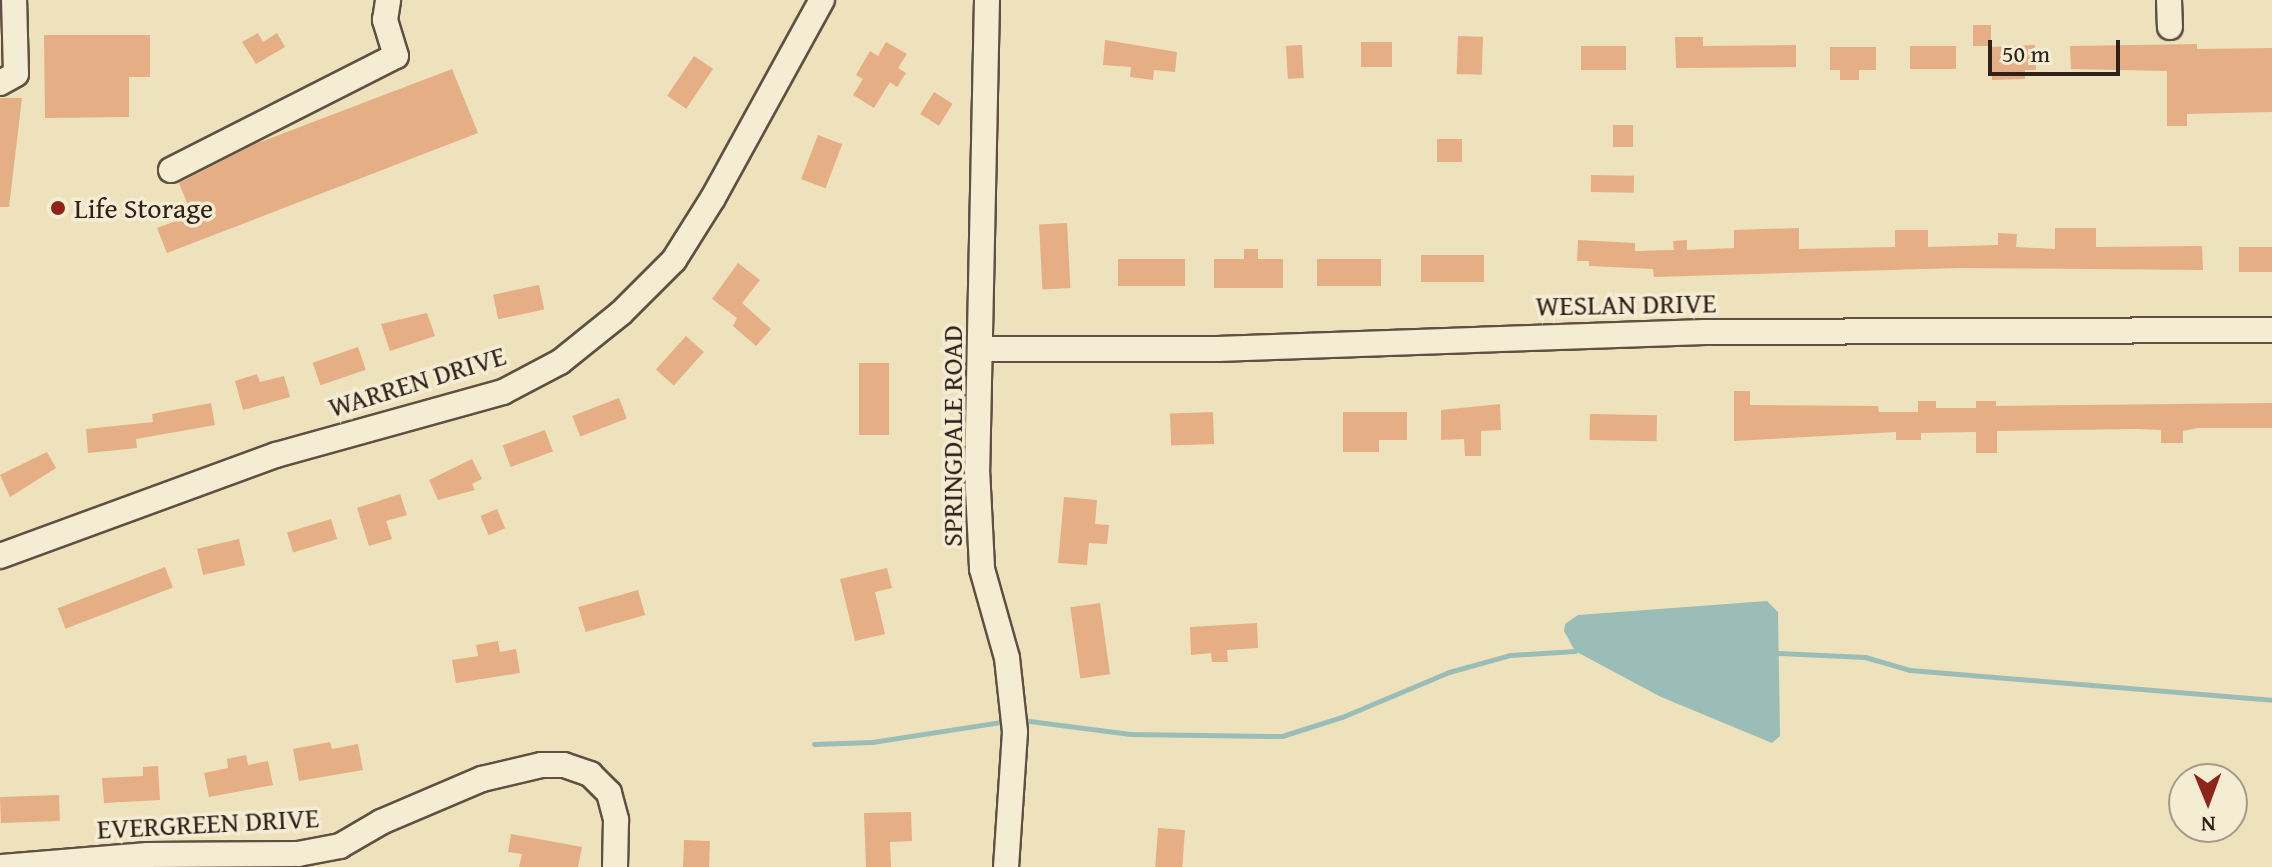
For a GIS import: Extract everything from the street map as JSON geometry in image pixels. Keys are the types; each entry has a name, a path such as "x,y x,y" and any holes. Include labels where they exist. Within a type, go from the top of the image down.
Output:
{"street":[{"path":"0,83 16,74 14,0"},
{"path":"171,170 396,56 385,20 388,0"},
{"name":"WARREN DRIVE","path":"0,556 276,455 503,392 560,362 621,313 674,260 713,198 822,0"},
{"name":"SPRINGDALE ROAD","path":"987,0 977,469 982,569 1007,658 1015,732 1006,867"},
{"path":"2169,0 2170,27"},
{"name":"WESLAN DRIVE","path":"981,349 1201,349 1705,332 2272,330"},
{"name":"EVERGREEN DRIVE","path":"2,867 148,855 298,854 340,846 409,809 521,768 564,765 590,774 609,793 616,820 615,867"}],"water":[{"path":"1767,601 1778,612 1780,736 1772,743 1661,697 1575,651 1564,631 1565,624 1578,615"}],"building":[{"path":"1973,25 1991,25 1991,46 1973,46"},
{"path":"258,33 263,42 277,33 285,47 256,64 242,42"},
{"path":"44,35 150,35 150,77 129,77 129,117 45,118"},
{"path":"1458,36 1483,37 1482,75 1457,74"},
{"path":"1675,37 1703,37 1703,46 1796,45 1796,67 1676,68"},
{"path":"1105,40 1177,52 1175,72 1154,70 1153,80 1130,77 1131,67 1103,65"},
{"path":"886,42 907,54 898,68 906,73 897,87 890,82 874,108 853,95 863,79 856,75 870,51 878,56"},
{"path":"1361,42 1392,42 1392,67 1361,67"},
{"path":"2197,44 2197,49 2272,48 2272,112 2187,114 2187,126 2167,126 2167,71 2071,69 2070,46"},
{"path":"1302,45 1304,78 1288,79 1286,46"},
{"path":"2035,45 2036,70 2025,70 2025,79 1992,80 1991,47"},
{"path":"1581,46 1626,46 1626,70 1581,70"},
{"path":"1910,46 1956,46 1956,69 1910,69"},
{"path":"1830,47 1876,47 1876,70 1859,70 1859,80 1840,80 1840,70 1830,70"},
{"path":"694,56 713,69 686,109 667,96"},
{"path":"452,69 478,133 167,253 157,228 192,215 179,183 253,145"},
{"path":"934,92 953,104 939,126 920,114"},
{"path":"0,98 22,98 9,207 0,207"},
{"path":"1613,125 1633,125 1633,147 1613,147"},
{"path":"818,135 842,144 825,188 801,179"},
{"path":"1437,139 1462,139 1462,162 1437,162"},
{"path":"1591,175 1634,176 1634,193 1591,192"},
{"path":"1067,223 1070,288 1042,289 1039,224"},
{"path":"1799,228 1799,249 1895,247 1895,230 1928,230 1928,247 1998,245 1998,233 2017,234 2016,247 2055,249 2055,228 2096,228 2096,247 2202,246 2203,270 1959,268 1654,277 1653,269 1589,266 1589,261 1577,261 1578,240 1635,243 1635,251 1674,250 1673,241 1687,240 1687,250 1734,248 1734,230"},
{"path":"2239,247 2272,247 2272,272 2239,272"},
{"path":"1244,249 1258,249 1258,259 1283,259 1283,288 1214,288 1214,259 1244,259"},
{"path":"1421,255 1484,255 1484,282 1421,282"},
{"path":"1118,259 1185,259 1185,286 1118,286"},
{"path":"1317,259 1381,259 1381,286 1317,286"},
{"path":"738,263 760,280 742,303 771,329 756,346 733,326 737,318 712,299"},
{"path":"539,285 544,309 498,319 493,295"},
{"path":"427,313 435,336 390,351 381,324"},
{"path":"686,336 704,352 674,386 656,369"},
{"path":"358,347 366,370 320,385 313,363"},
{"path":"859,363 889,363 889,435 859,435"},
{"path":"257,374 260,382 284,376 290,397 243,410 235,381"},
{"path":"1734,391 1750,391 1750,405 1878,406 1879,412 1918,412 1918,401 1936,401 1936,408 1976,408 1976,401 1996,401 1996,406 2272,403 2272,428 2198,428 2183,431 2183,443 2161,443 2161,430 1997,431 1997,453 1976,453 1976,432 1921,433 1921,440 1896,440 1896,432 1734,441"},
{"path":"619,398 627,419 580,436 572,416"},
{"path":"211,403 215,425 136,439 137,448 88,453 86,429 153,422 152,414"},
{"path":"1500,404 1501,430 1481,431 1481,456 1465,456 1464,439 1441,440 1441,410"},
{"path":"1213,412 1214,444 1171,445 1170,414"},
{"path":"1343,412 1407,412 1407,440 1379,440 1379,452 1343,452"},
{"path":"1590,414 1657,415 1657,441 1590,440"},
{"path":"545,430 553,452 511,467 503,445"},
{"path":"47,452 56,468 10,497 0,475"},
{"path":"472,459 482,479 472,484 475,490 438,500 429,480"},
{"path":"400,494 407,515 386,521 392,539 369,546 357,508"},
{"path":"1064,497 1097,500 1095,524 1109,525 1107,544 1089,543 1087,565 1058,563"},
{"path":"497,509 505,528 489,535 480,516"},
{"path":"331,519 337,539 293,553 287,532"},
{"path":"239,539 245,565 203,575 197,549"},
{"path":"165,567 173,588 66,629 58,608"},
{"path":"887,568 892,588 875,592 885,634 855,641 840,579"},
{"path":"638,590 645,615 586,632 578,607"},
{"path":"1100,603 1110,674 1080,678 1070,607"},
{"path":"1257,623 1258,648 1227,650 1228,662 1212,662 1211,653 1191,655 1190,627"},
{"path":"498,641 500,652 516,649 520,673 456,683 452,660 478,656 476,645"},
{"path":"330,742 332,749 358,744 363,770 299,781 293,749"},
{"path":"246,755 248,765 268,761 273,785 209,797 204,773 228,768 227,759"},
{"path":"158,766 160,800 104,803 102,778 143,776 143,767"},
{"path":"59,795 60,821 1,823 0,797"},
{"path":"911,812 912,841 890,842 891,867 866,867 864,813"},
{"path":"1158,828 1185,830 1182,867 1155,867"},
{"path":"511,834 582,847 578,867 519,867 522,854 508,852"},
{"path":"684,840 710,841 709,867 683,867"}],"waterway":[{"path":"1022,720 1130,734 1282,736 1342,717 1449,672 1510,655 1575,651"},
{"path":"1779,653 1865,657 1910,670 2272,700"},
{"path":"814,744 872,742 1008,721"}],"place":[{"name":"Life Storage","path":"58,208"}]}
